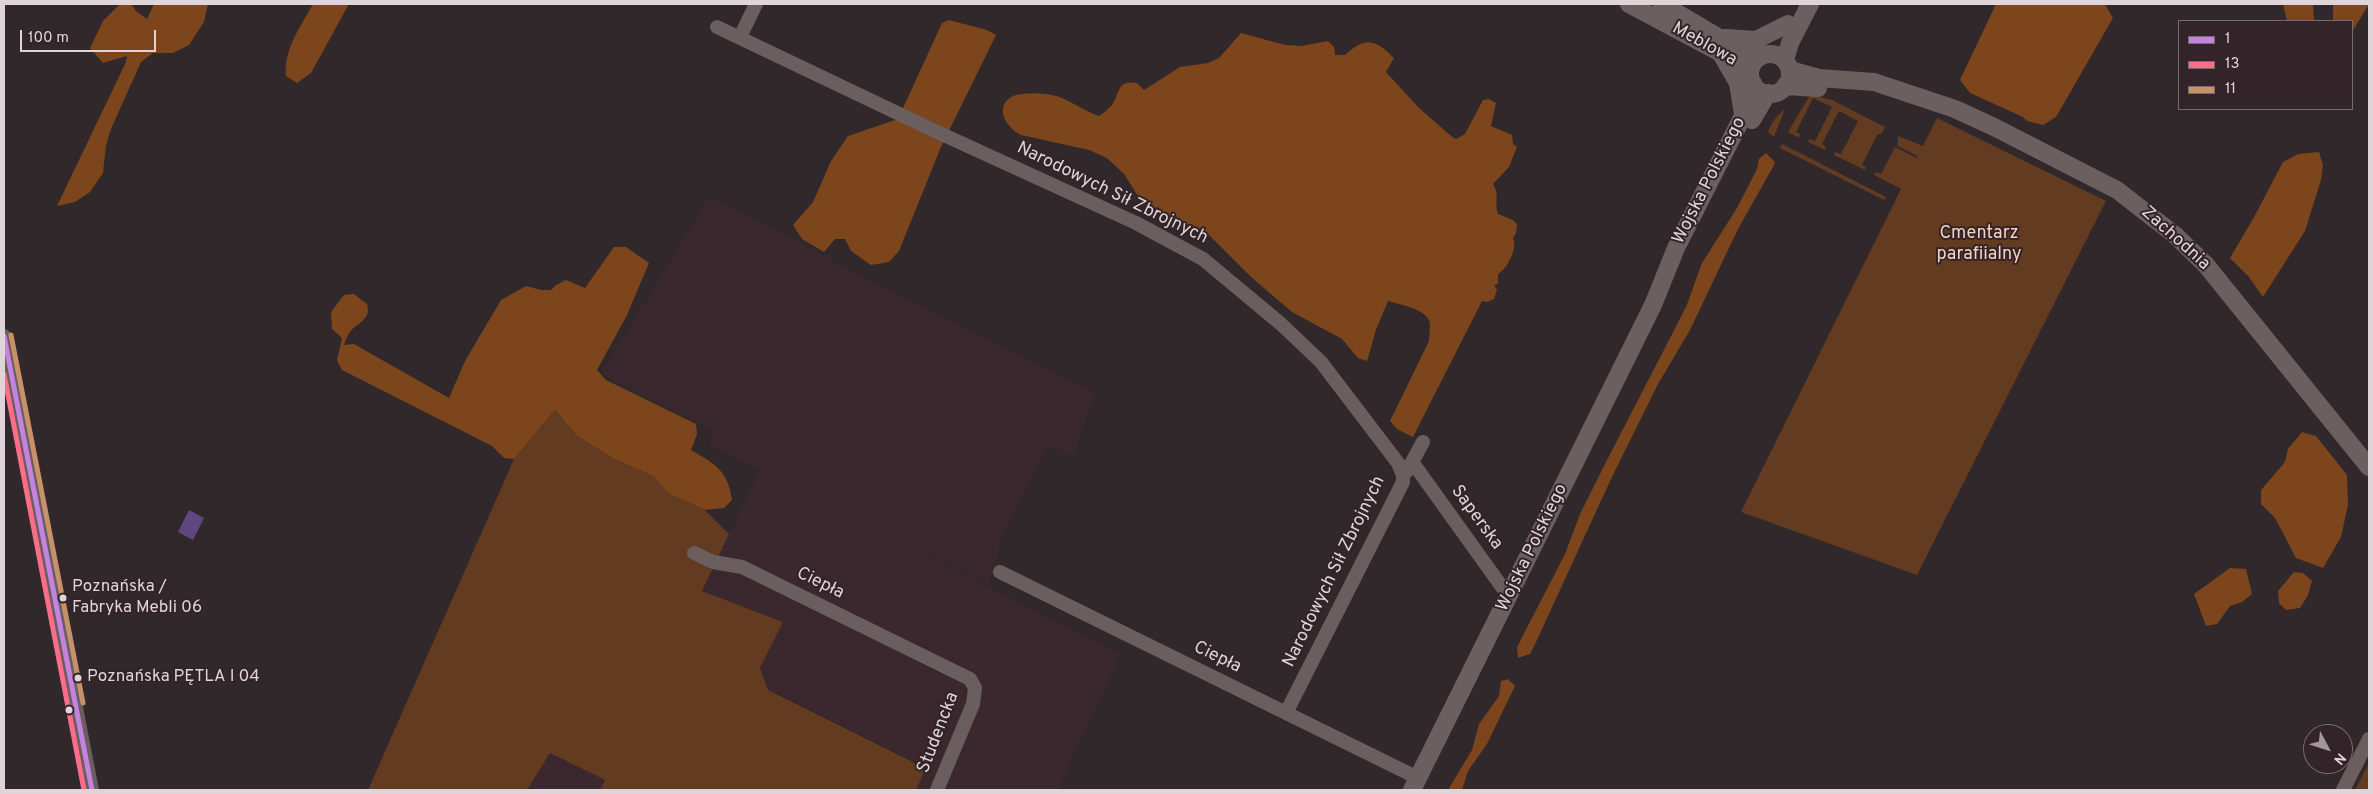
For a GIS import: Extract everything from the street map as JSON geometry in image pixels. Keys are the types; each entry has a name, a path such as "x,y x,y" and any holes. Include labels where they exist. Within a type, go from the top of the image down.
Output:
{"main road":[{"name":"Meblowa","path":"1629,4 1722,46 1778,65"},
{"name":"Meblowa","path":"1662,4 1722,46 1738,62 1759,90 1768,93"},
{"path":"1768,93 1778,92 1778,65 1782,39 1799,4"},
{"path":"1778,65 1810,4"},
{"path":"1744,115 1738,83 1722,46 1756,40 1788,24"},
{"name":"Wojska Polskiego","path":"1415,784 1653,305 1676,248 1744,115 1752,97 1752,66 1778,65"},
{"name":"Zachodnia","path":"1778,65 1913,95 1955,109 2117,190 2162,224 2206,265 2369,468"},
{"name":"Wojska Polskiego","path":"1653,305 1689,246 1758,106 1768,93"}],"street":[{"path":"740,37 756,4"},
{"name":"Narodowych Sił Zbrojnych","path":"717,27 934,131 1143,227 1203,259 1281,324 1321,362 1398,463 1403,474 1399,489 1286,713"},
{"path":"4,336 92,790"},
{"path":"1403,474 1413,463 1423,442"},
{"name":"Saperska","path":"1413,463 1502,587 1511,592"},
{"name":"Ciepła","path":"694,553 713,562 742,567 964,675 970,679 975,688"},
{"name":"Ciepła","path":"1000,572 1286,713 1415,784"},
{"name":"Studencka","path":"937,790 973,704 975,688"},
{"path":"2343,790 2369,739"}],"shaded area":[{"path":"120,4 131,4 136,11 147,19 154,4 208,4 204,22 189,45 173,53 153,53 141,62 111,129 106,145 103,173 90,192 75,202 57,206 126,62 127,56 103,63 90,48 103,21"},
{"path":"313,4 349,4 311,73 297,83 286,76 287,57 294,38"},
{"path":"1996,4 2102,4 2106,6 2113,18 2056,117 2043,125 2027,121 2023,117 1970,93 1960,80"},
{"path":"2283,4 2313,4 2314,20 2287,20"},
{"path":"2333,4 2369,4 2353,30 2353,20 2333,20"},
{"path":"949,20 987,30 996,35 941,147 899,251 889,262 871,265 851,251 845,239 835,239 824,252 802,239 793,225 813,202 831,161 848,136 898,119 942,23"},
{"path":"1241,33 1285,45 1301,46 1328,41 1334,47 1335,55 1345,55 1358,45 1370,42 1381,47 1394,58 1386,72 1418,107 1451,136 1456,139 1465,134 1483,100 1489,99 1496,103 1491,126 1512,135 1513,144 1517,147 1509,167 1493,184 1496,192 1498,214 1513,220 1517,224 1516,233 1513,238 1513,253 1508,263 1498,274 1498,284 1494,285 1497,290 1494,299 1487,302 1482,301 1413,437 1397,429 1390,421 1429,341 1430,327 1426,316 1411,307 1388,301 1376,330 1367,361 1358,358 1342,339 1292,312 1251,277 1205,231 1151,211 1142,202 1124,174 1107,158 1089,150 1021,135 1011,127 1004,117 1004,105 1007,100 1013,96 1032,93 1058,97 1099,116 1112,105 1120,89 1125,84 1137,83 1144,90 1180,67 1208,63 1219,58"},
{"path":"2319,152 2323,165 2321,180 2305,231 2263,297 2248,276 2230,258 2283,162 2298,154"},
{"path":"1766,153 1775,162 1773,167 1738,229 1690,330 1658,384 1611,479 1530,654 1518,658 1517,647 1565,554 1580,514 1686,307 1702,263 1737,208 1757,169 1759,159"},
{"path":"709,197 1096,392 1082,428 1074,457 1048,445 1000,541 996,565 988,583 818,500 1121,653 1058,790 893,790 909,759 768,690 760,668 782,622 702,591 760,470 709,445 714,430 601,374"},
{"path":"614,247 626,247 649,263 627,315 597,370 606,380 696,424 697,434 691,450 713,464 724,475 732,500 724,508 705,510 668,493 653,476 612,458 576,435 555,410 514,459 504,458 492,446 342,370 337,360 342,338 332,329 331,312 344,295 354,294 367,304 368,309 365,318 349,333 344,345 354,344 449,398 465,361 501,300 526,286 541,290 551,290 566,280 585,288"},
{"path":"2302,432 2316,436 2347,475 2348,505 2341,537 2323,568 2296,558 2275,518 2261,504 2261,490 2285,462 2288,449"},
{"path":"189,510 204,518 193,540 178,532"},
{"path":"2230,568 2246,569 2252,594 2242,602 2230,606 2217,624 2206,626 2194,594"},
{"path":"2294,572 2303,573 2312,581 2308,595 2300,608 2286,610 2279,603 2278,591"},
{"path":"1508,679 1515,686 1487,744 1468,771 1462,790 1448,790 1472,750 1479,724 1499,696 1501,681"},
{"path":"550,753 605,780 600,790 527,790"}],"green space":[{"path":"1810,95 1832,100 1885,127 1882,133 1877,135 1862,165 1866,167 1865,170 1834,155 1835,152 1841,154 1858,121 1839,111 1822,144 1826,147 1825,150 1808,142 1809,139 1815,141 1832,107 1813,98 1796,132 1800,134 1799,138 1788,132"},
{"path":"1785,109 1774,137 1768,132 1769,128"},
{"name":"Cmentarz parafiialny","path":"1937,118 2106,201 1917,575 1741,512 1901,189 1874,175 1876,172 1881,174 1895,147 1917,158 1917,156 1898,146 1898,136 1923,146"},
{"path":"1782,144 1886,197 1884,200 1780,148"},
{"path":"555,410 576,435 612,458 653,476 668,493 705,510 729,534 702,591 783,622 760,668 768,690 909,760 925,770 916,790 600,790 605,780 550,753 527,790 368,790 514,459"},
{"path":"2369,763 2369,790 2355,790"}],"transit line":[{"name":"11","path":"11,335 83,703"},
{"name":"1","path":"4,336 92,790"},
{"name":"13","path":"4,374 84,790"}],"place":[{"name":"Poznańska / Fabryka Mebli 06","path":"63,598"},
{"name":"Poznańska PĘTLA I 04","path":"78,678"}]}
